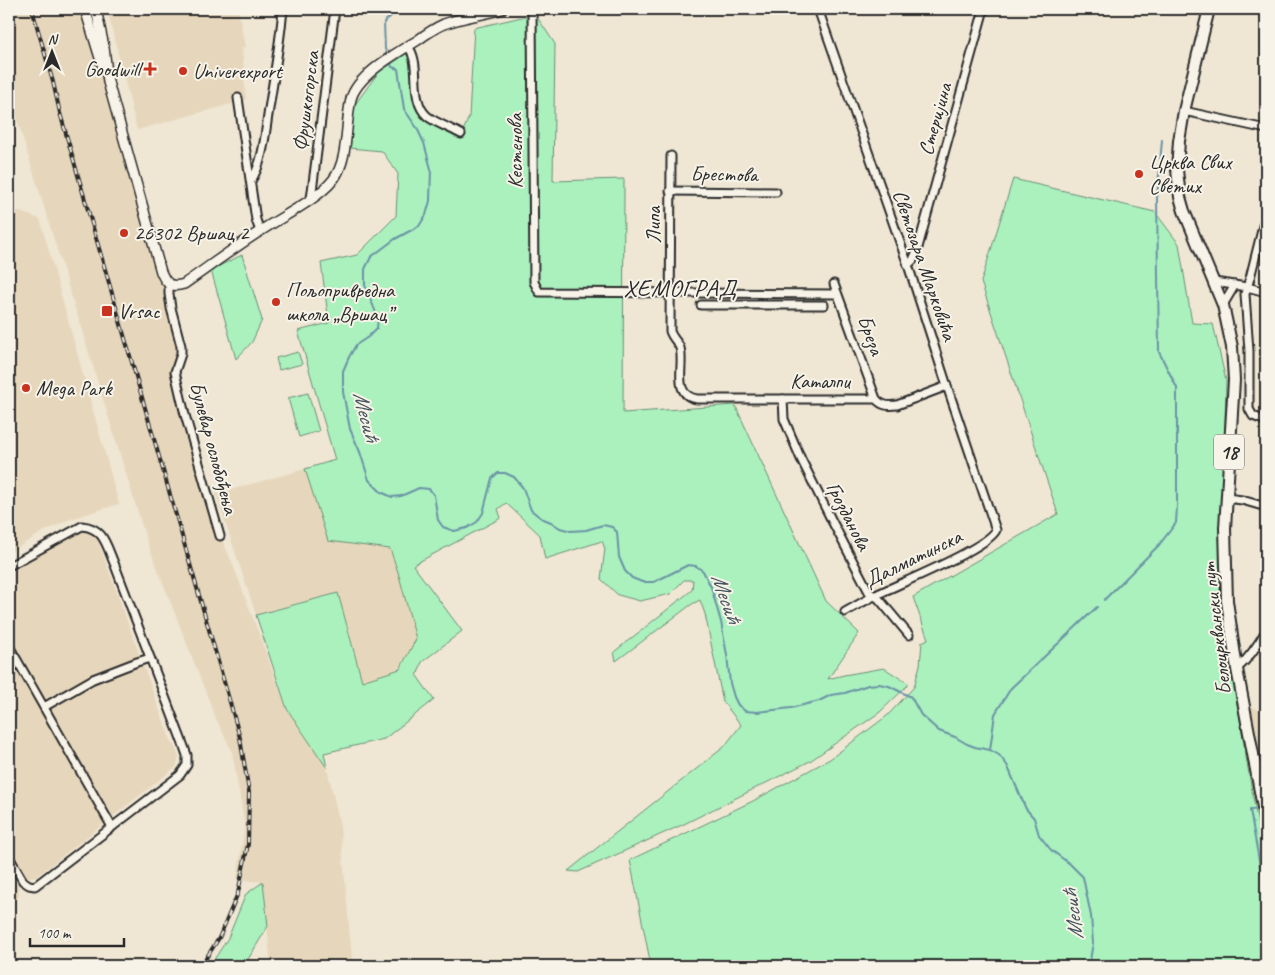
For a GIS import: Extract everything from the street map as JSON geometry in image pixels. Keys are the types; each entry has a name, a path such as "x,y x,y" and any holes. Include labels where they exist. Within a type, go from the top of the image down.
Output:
{"main road":[{"name":"18","path":"1208,9 1184,111 1177,156 1177,170 1180,197 1189,225 1214,282"},
{"name":"Белоцрквански пут","path":"1214,282 1224,305 1230,332 1233,362 1225,528 1227,601 1237,669 1266,823"}],"street":[{"name":"Булевар ослобођења","path":"85,9 108,82 161,272 169,285 170,302 181,346 181,354 175,372 185,415 220,536"},
{"name":"Булевар ослобођења","path":"96,9 106,58 108,82"},
{"path":"251,180 257,171 262,147 283,9"},
{"name":"Фрушкогорска","path":"311,199 335,9"},
{"path":"169,285 184,284 260,231 326,189 337,173 344,154 352,97 358,86 371,72 442,25 502,9"},
{"name":"Кестенова","path":"532,9 534,282 539,292 670,293"},
{"name":"Светозара Марковића","path":"818,9 908,265 995,528 995,533"},
{"name":"Стеријина","path":"908,265 913,260 917,250 984,9"},
{"path":"95,42 102,34"},
{"name":"Булевар ослобођења","path":"95,42 106,58"},
{"path":"408,46 414,61 416,87 421,108 427,115 461,134"},
{"path":"238,98 256,220 260,231"},
{"path":"1184,111 1266,129"},
{"name":"Липа","path":"671,156 671,334 680,347 681,386 688,397"},
{"name":"Брестова","path":"670,191 776,192"},
{"path":"1266,214 1264,232 1244,300 1249,351 1249,410 1253,416 1266,421"},
{"path":"1214,282 1266,292"},
{"name":"Бреза","path":"834,284 876,399"},
{"path":"1224,305 1235,285"},
{"path":"670,293 837,294"},
{"path":"784,294 784,305"},
{"path":"701,305 824,305"},
{"name":"Каталпи","path":"688,397 697,399 876,399 886,406 896,405 947,386"},
{"name":"Грозданова","path":"783,399 784,419 801,459 869,592 879,599 909,635"},
{"path":"1227,498 1266,507"},
{"path":"9,566 82,526 91,526 101,534 114,562 187,755 187,765 180,775 35,886 22,882 9,857"},
{"name":"Далматинска","path":"845,612 874,596 954,559 992,537 995,533"},
{"path":"1237,669 1256,648 1266,631"},
{"path":"9,646 112,827"},
{"path":"44,708 92,679 150,658"}],"shaded area":[{"path":"9,9 83,9 148,238 166,291 179,350 175,387 197,465 223,542 287,709 327,768 340,825 351,966 271,966 263,882 237,879 245,826 232,751 217,721 147,542 9,93 9,65 11,58"},
{"path":"107,9 238,9 245,47 242,48 246,100 137,130"},
{"path":"9,208 40,219 119,504 70,519 41,533 9,553"},
{"path":"305,469 328,541 390,549 416,639 400,669 362,681 338,593 256,615 216,494"},
{"path":"87,530 96,535 169,736 179,756 176,767 37,876 26,878 9,848 9,573 78,533"},
{"path":"1249,705 1266,714 1266,761 1259,762"},
{"path":"9,868 19,887 19,896 9,910"}],"green space":[{"path":"535,14 555,44 553,181 624,179 623,413 735,405 826,601 859,633 828,679 884,668 909,684 880,712 810,761 684,824 578,872 568,871 724,747 741,725 723,702 705,614 700,600 616,661 614,652 692,590 693,580 684,580 670,594 640,601 618,595 601,579 605,549 602,541 545,559 540,535 506,503 498,509 501,518 413,565 462,631 422,662 417,676 434,700 384,739 324,753 327,768 287,709 256,615 338,593 362,681 400,669 416,639 390,549 328,541 305,469 335,460 298,331 329,323 321,263 357,255 396,216 398,174 382,151 349,148 353,107 378,73 406,54 411,60 416,101 422,116 460,138 469,117 474,28"},
{"path":"1013,179 1155,212 1179,244 1192,323 1213,324 1226,381 1222,548 1232,669 1266,870 1266,966 651,966 630,860 753,801 830,759 888,715 914,687 920,665 922,642 928,639 913,597 1058,514 981,282"},
{"path":"242,255 262,320 252,342 236,359 211,270"},
{"path":"298,352 302,364 279,370 276,358"},
{"path":"308,393 319,431 299,437 288,398"},
{"path":"263,882 268,926 244,966 210,966 228,938 246,894"}],"waterway":[{"name":"Месић","path":"387,54 385,49 384,22 396,12 412,9"},
{"name":"Месић","path":"390,61 392,67 398,69 404,109 417,128 424,143 431,169 430,201 426,215 419,226 395,239 371,257 365,269 365,285 378,318 377,328 356,345 349,357 343,371 343,392 350,429 369,480 381,492 392,497 401,496 419,488 429,489 434,495 438,520 443,527 454,531 467,528 477,522 483,513 492,478 498,473 505,473 514,477 523,488 531,510 541,518 560,528 571,531 586,530 603,525 612,527 617,532 619,557 625,571 632,578 642,582 654,582 688,565 696,566 703,571 711,587 721,622 730,683 738,705 745,711 757,712 791,708 819,701 831,695 879,684 889,686 911,697 921,715 939,731 967,744 990,750 999,755 1007,765 1026,809 1034,818 1039,835 1051,850 1070,864 1083,877 1091,916 1093,943 1089,966"},
{"path":"1104,600 1159,545 1176,523 1177,388 1159,352 1157,199 1162,140"},
{"path":"990,750 995,714 1011,688 1097,607"},
{"path":"1260,809 1250,810 1266,900"}],"railway":[{"path":"32,9 60,113 240,738 249,792 248,844 238,893 219,938 201,966"}],"place":[{"name":"Goodwill","path":"150,69"},
{"name":"Univerexport","path":"183,71"},
{"name":"Црква Свих Светих","path":"1139,174"},
{"name":"26302 Вршац 2","path":"124,233"},
{"name":"Пољопривредна школа „Вршац”","path":"276,302"},
{"name":"Vrsac","path":"107,311"},
{"name":"Mega Park","path":"26,388"}],"district":[{"name":"ХЕМОГРАД","path":"680,288"}]}
